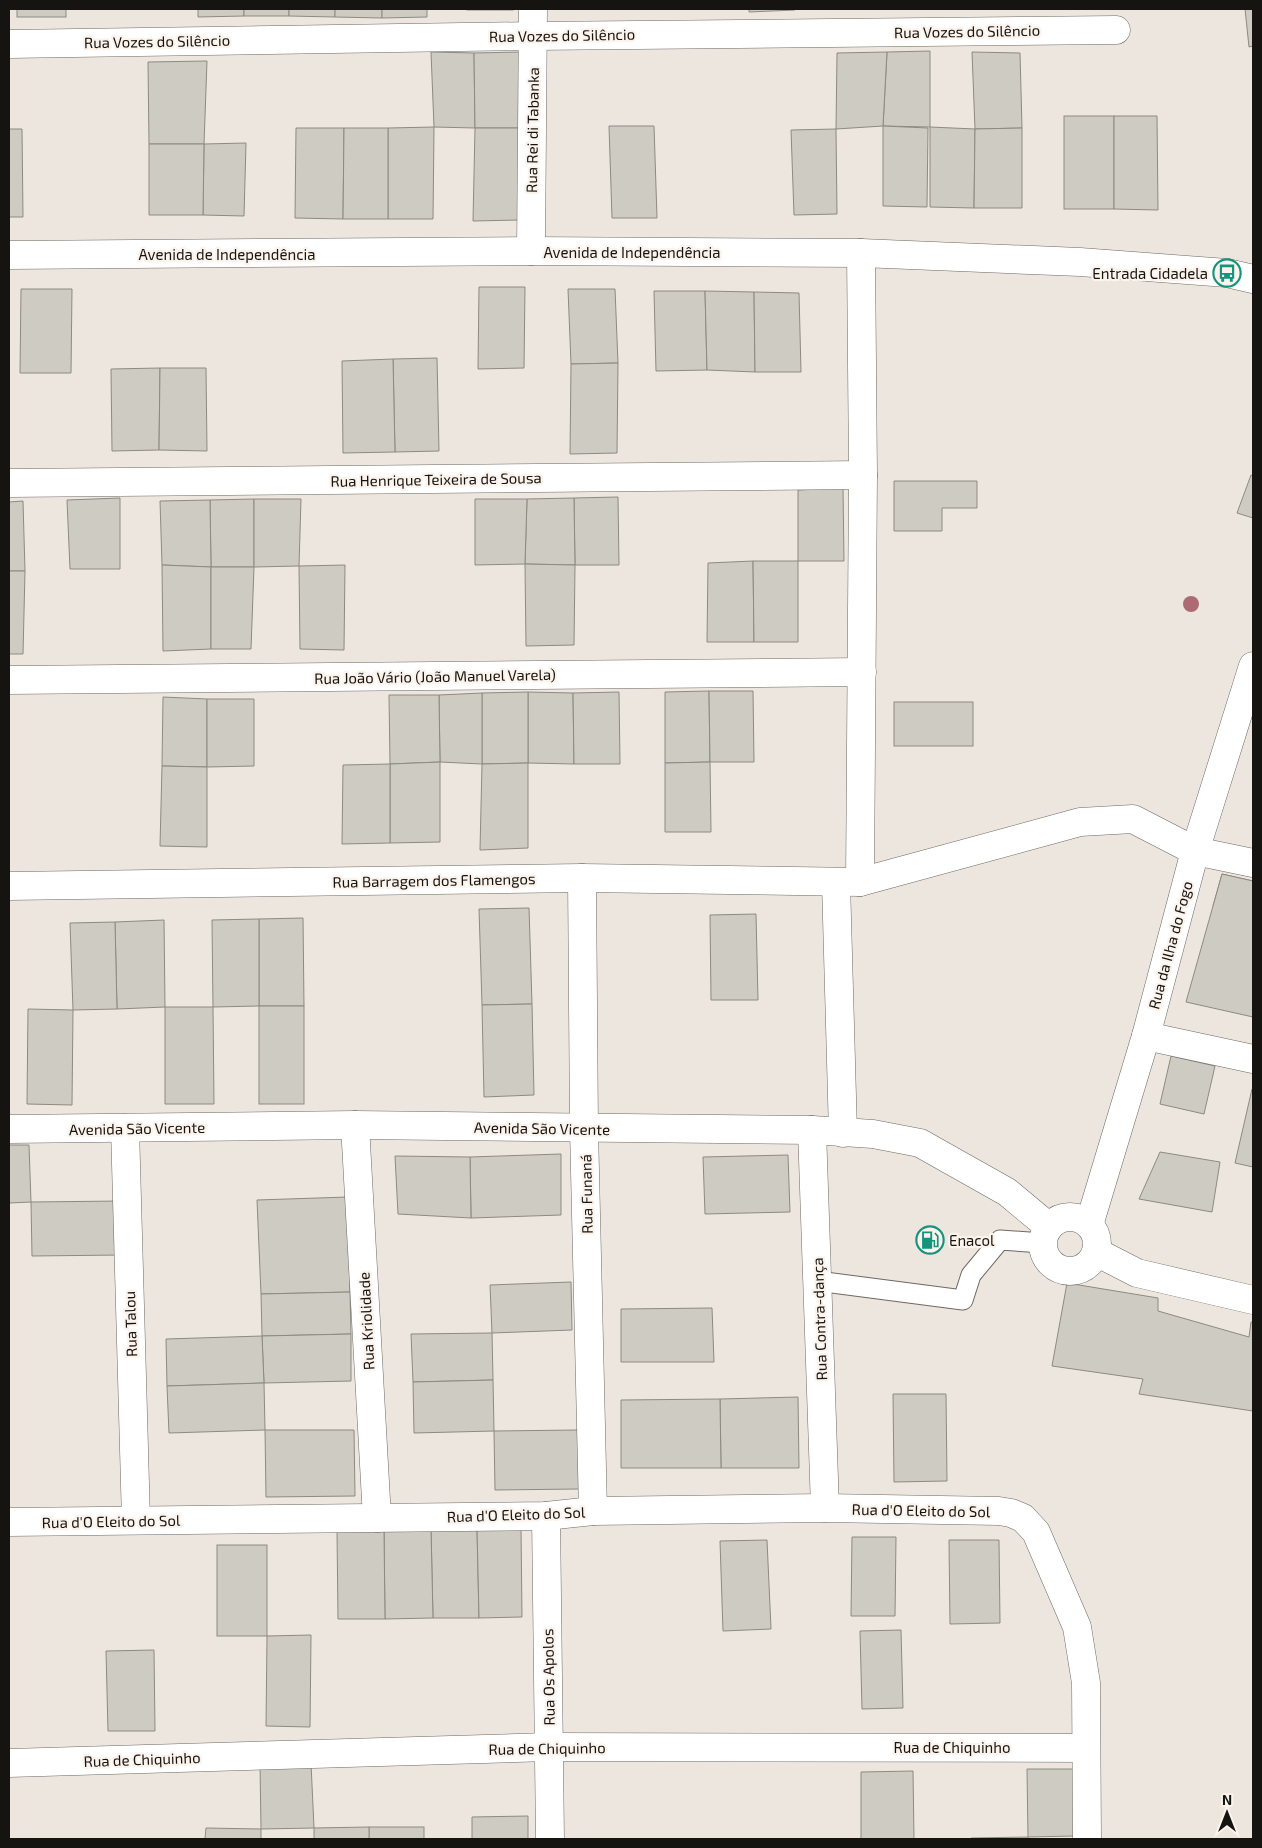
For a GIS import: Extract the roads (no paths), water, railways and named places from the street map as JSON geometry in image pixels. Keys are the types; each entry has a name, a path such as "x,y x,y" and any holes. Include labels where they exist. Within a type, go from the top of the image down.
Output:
{"street":[{"name":"Rua Rei di Tabanka","path":"531,251 533,9"},
{"name":"Rua Vozes do Silêncio","path":"9,44 1116,30"},
{"name":"Avenida de Independência","path":"9,255 531,251 860,253 1080,262 1227,273 1253,279"},
{"path":"843,1132 848,882 862,672 864,475 860,253"},
{"name":"Rua Henrique Teixeira de Sousa","path":"9,483 864,475"},
{"name":"Rua da Ilha do Fogo","path":"1089,1224 1146,1036 1195,851 1253,666"},
{"name":"Rua João Vário (João Manuel Varela)","path":"9,680 862,672"},
{"name":"Rua Barragem dos Flamengos","path":"9,886 582,878 848,882 1080,822 1133,819 1195,851 1253,863"},
{"name":"Rua Funaná","path":"582,878 584,1128 593,1511"},
{"path":"1146,1036 1253,1060"},
{"name":"Avenida São Vicente","path":"9,1129 355,1125 812,1130 873,1134 920,1143 1008,1192 1046,1235"},
{"name":"Rua Kriolidade","path":"355,1125 376,1518"},
{"name":"Rua Talou","path":"125,1128 136,1520"},
{"name":"Rua Contra-dança","path":"812,1130 825,1508"},
{"path":"1073,1217 1089,1224 1097,1240 1096,1252 1088,1264 1080,1269 1071,1271 1062,1270 1048,1260 1044,1252 1046,1235 1056,1221 1073,1217"},
{"path":"1096,1252 1137,1272 1253,1300"},
{"name":"Rua d'O Eleito do Sol","path":"9,1522 546,1516 593,1511 825,1508 999,1511 1011,1513 1023,1518 1036,1532 1077,1627 1086,1683 1086,1748"},
{"name":"Rua Os Apolos","path":"546,1516 550,1839"},
{"name":"Rua de Chiquinho","path":"9,1762 548,1746 1086,1748"},
{"path":"1086,1748 1087,1839"}],"lane":[{"path":"817,1281 963,1300 971,1275 1000,1240 1046,1235"}],"place":[{"name":"Entrada Cidadela","path":"1227,273"},
{"name":"Enacol","path":"930,1240"}]}
